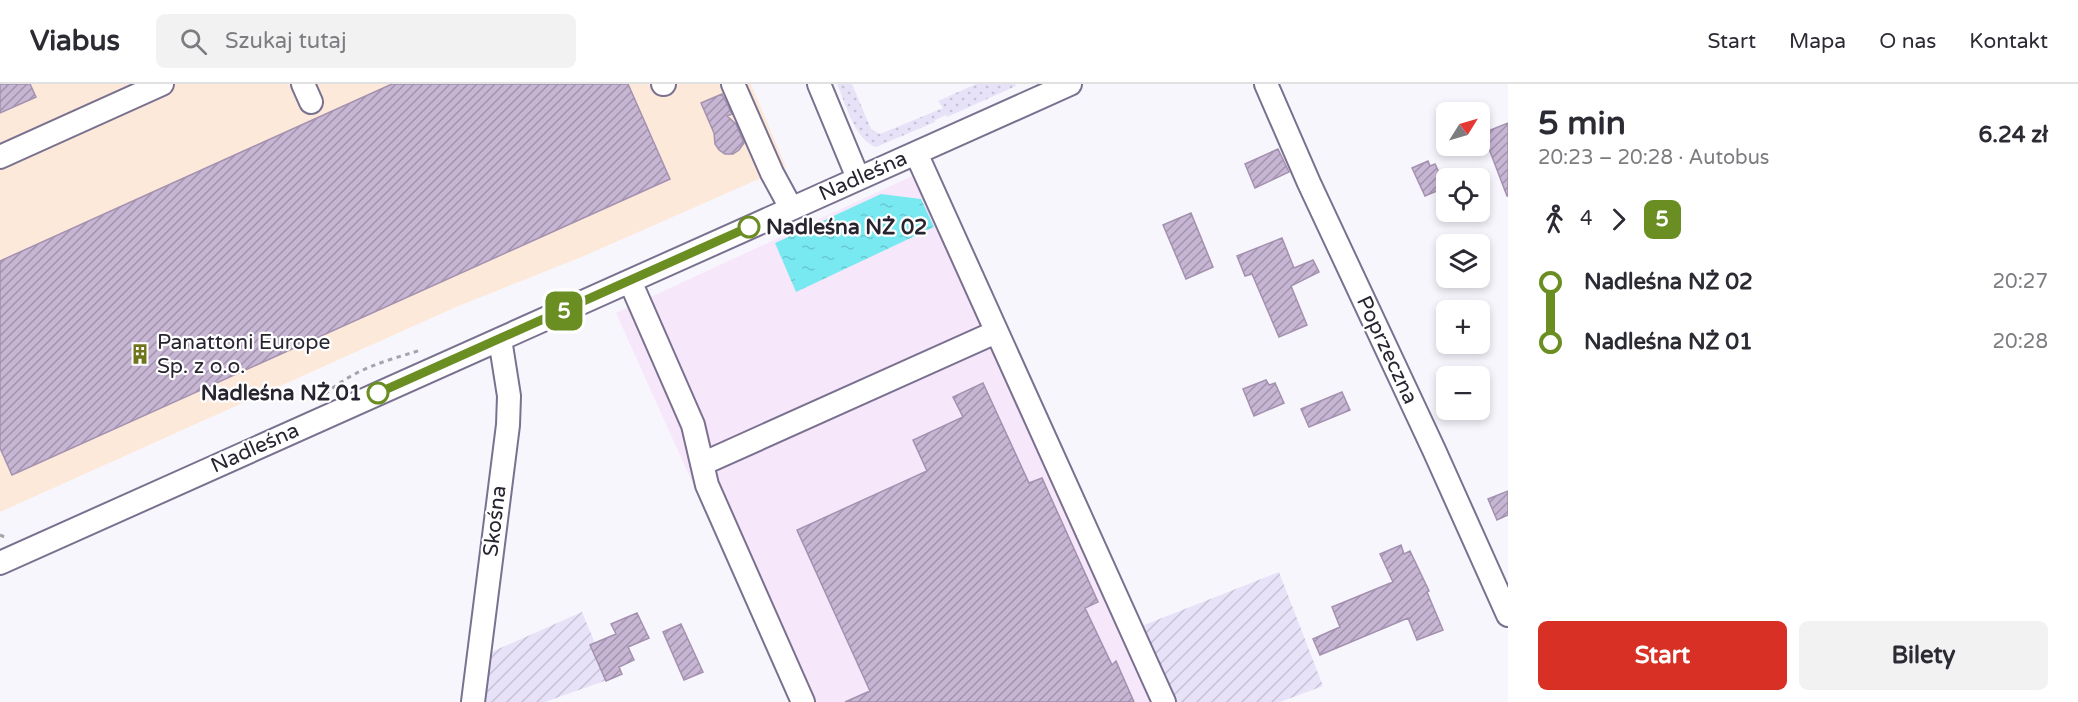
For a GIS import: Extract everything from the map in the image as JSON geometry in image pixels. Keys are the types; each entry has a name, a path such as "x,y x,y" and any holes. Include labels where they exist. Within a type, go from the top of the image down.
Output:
{"street":[{"path":"0,157 162,84"},
{"path":"733,84 772,173 791,208"},
{"path":"819,84 858,178"},
{"name":"Nadleśna","path":"0,564 1070,84"},
{"name":"Poprzeczna","path":"1266,84 1309,183 1434,450 1508,615"},
{"path":"916,153 1164,702"},
{"path":"630,281 693,425 707,485 803,702"},
{"path":"702,464 996,332"},
{"name":"Skośna","path":"473,702 508,425 509,396 500,339"}],"shaded area":[{"path":"0,84 751,84 786,167 584,256 456,307 0,512"},
{"path":"837,84 852,84 871,129 880,134 943,108 938,101 976,84 1015,84 1016,86 876,147 868,143 856,129"},
{"path":"932,167 1174,702 791,702 616,313"},
{"path":"1279,572 1323,686 1280,702 1171,702 1139,627"},
{"path":"582,612 610,679 545,702 483,702 487,654"}],"water":[{"path":"881,194 921,199 934,227 796,292 775,243"}],"building":[{"path":"0,84 30,84 36,97 0,113"},
{"name":"Panattoni Europe Sp. z o.o.","path":"392,84 628,84 670,179 12,475 0,448 0,261"},
{"path":"722,94 732,114 727,116 736,124 744,143 733,154 725,154 715,144 714,133 701,103"},
{"path":"1508,123 1508,196 1490,151 1490,130"},
{"path":"1278,149 1289,172 1255,188 1245,164"},
{"path":"1428,161 1430,166 1435,164 1436,191 1425,196 1412,168"},
{"path":"1191,213 1213,267 1186,279 1163,225"},
{"path":"1282,238 1294,268 1313,260 1319,272 1291,286 1307,325 1279,337 1252,274 1245,276 1237,256"},
{"path":"1266,380 1269,385 1275,383 1284,403 1254,416 1243,389"},
{"path":"983,383 1029,483 1042,478 1098,602 1085,608 1112,665 1116,661 1134,702 845,702 870,691 797,530 927,471 913,440 963,417 953,397"},
{"path":"1342,392 1350,410 1309,427 1301,409"},
{"path":"1508,491 1508,515 1497,520 1488,499"},
{"path":"1401,545 1404,554 1410,551 1429,591 1427,592 1443,630 1417,640 1408,618 1320,655 1313,639 1340,627 1332,607 1393,582 1380,554"},
{"path":"637,613 649,638 628,647 634,660 619,667 622,674 606,681 590,645 616,634 611,624"},
{"path":"681,624 703,672 684,680 663,632"}],"bus line":[{"name":"5","path":"378,393 749,227"}],"place":[{"name":"Nadleśna NŻ 02","path":"749,227"},
{"name":"Panattoni Europe Sp. z o.o.","path":"140,354"},
{"name":"Nadleśna NŻ 01","path":"378,393"}]}
